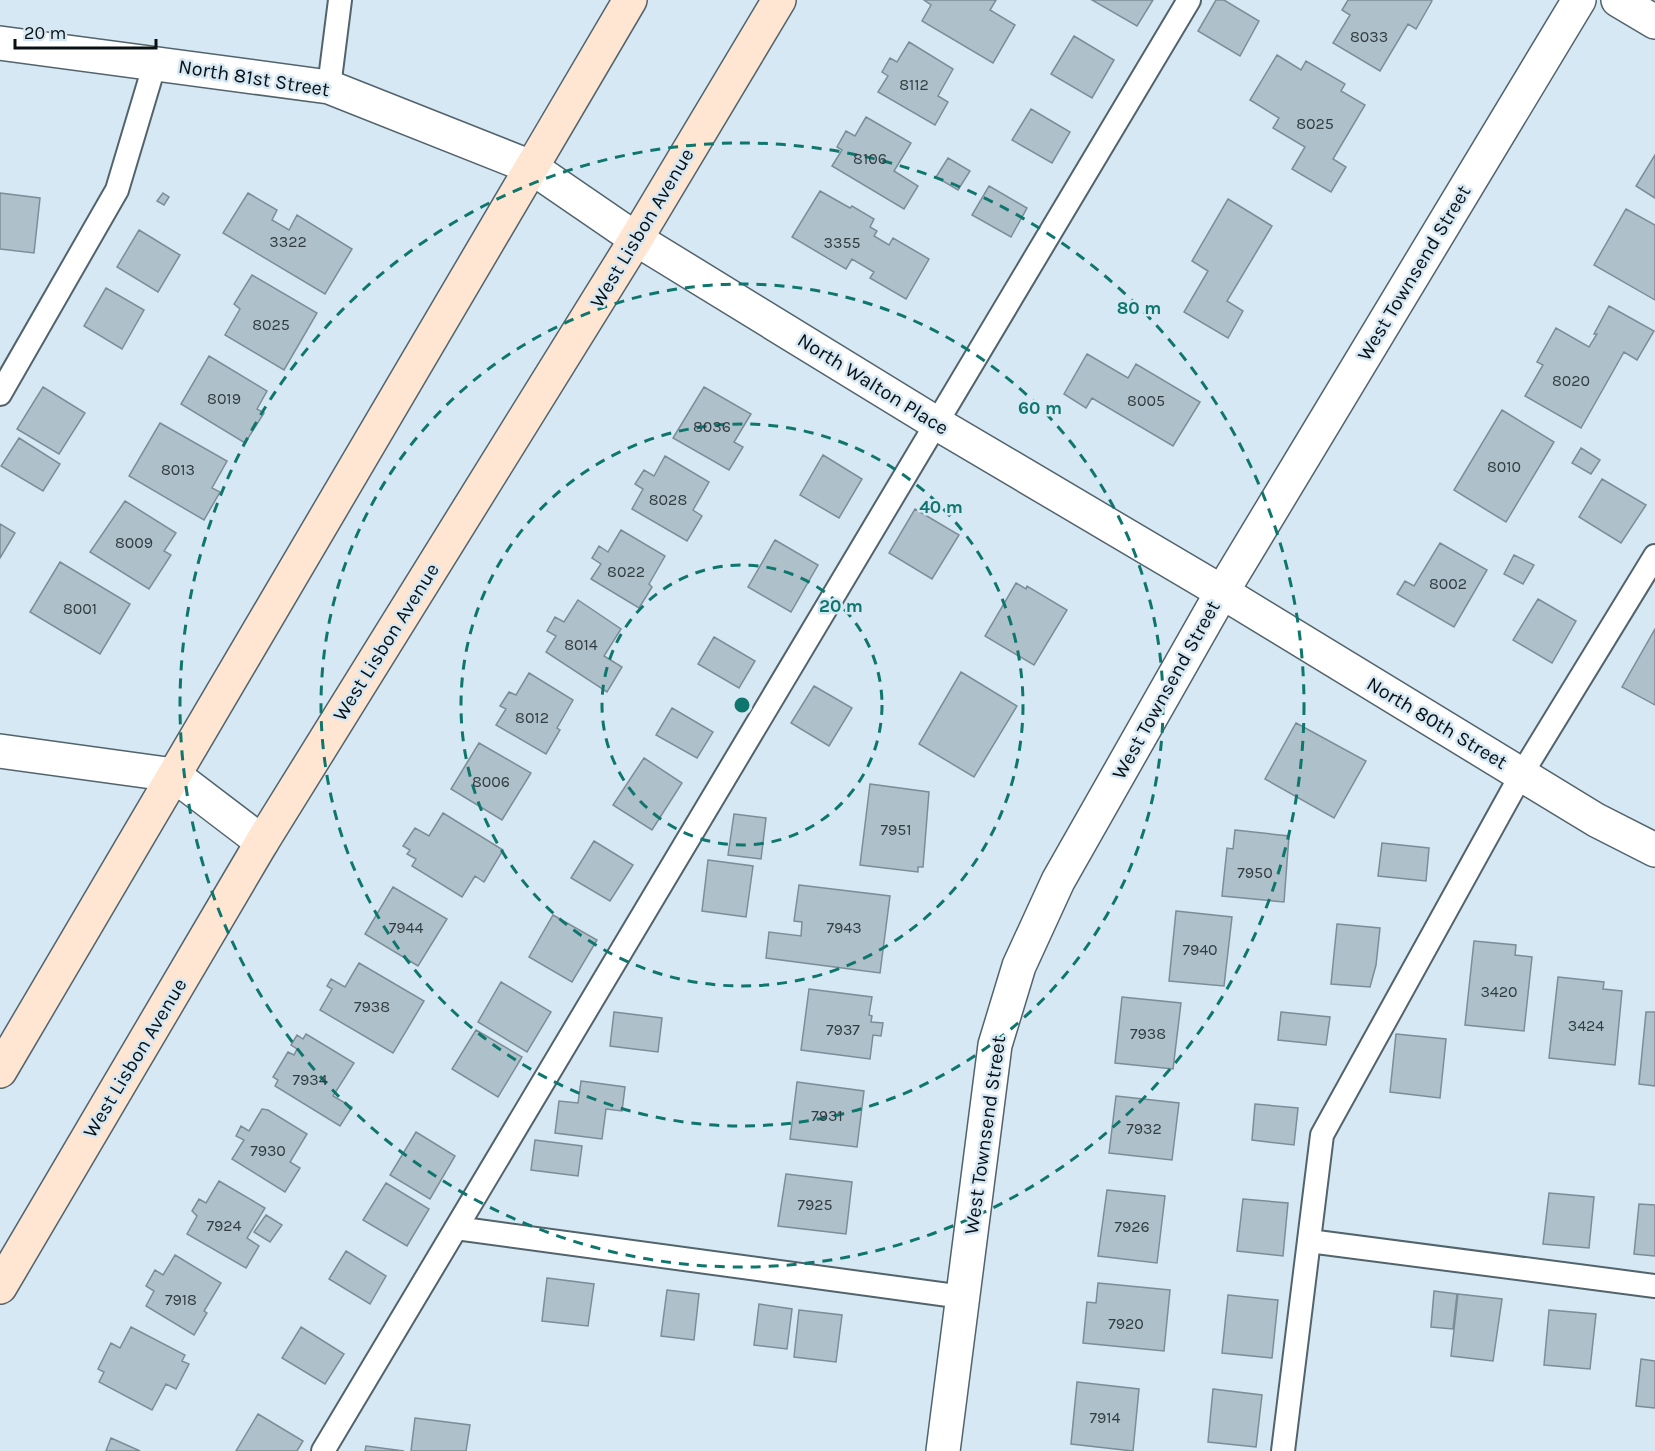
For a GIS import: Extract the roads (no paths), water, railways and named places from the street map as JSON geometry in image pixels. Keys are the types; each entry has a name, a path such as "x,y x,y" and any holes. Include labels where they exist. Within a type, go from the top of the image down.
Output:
{"main road":[{"path":"0,1071 630,0"},
{"name":"West Lisbon Avenue","path":"0,1287 262,842 636,238 779,0"}],"street":[{"name":"West Townsend Street","path":"943,1451 995,1045 1018,966 1058,881 1222,592 1579,0"},
{"path":"1618,0 1655,22"},
{"name":"North 81st Street","path":"0,43 329,87 531,167"},
{"name":"North Walton Place","path":"531,167 636,238 936,423 1222,592"},
{"name":"North 80th Street","path":"1222,592 1596,820 1655,849"},
{"path":"0,751 174,775 262,842"}],"lane":[{"path":"329,87 340,0"},
{"path":"323,1451 1189,0"},
{"path":"0,394 117,190 155,63"},
{"path":"1283,1451 1322,1135 1521,774 1655,556"},
{"path":"456,1228 963,1298"},
{"path":"1309,1241 1655,1286"}]}
